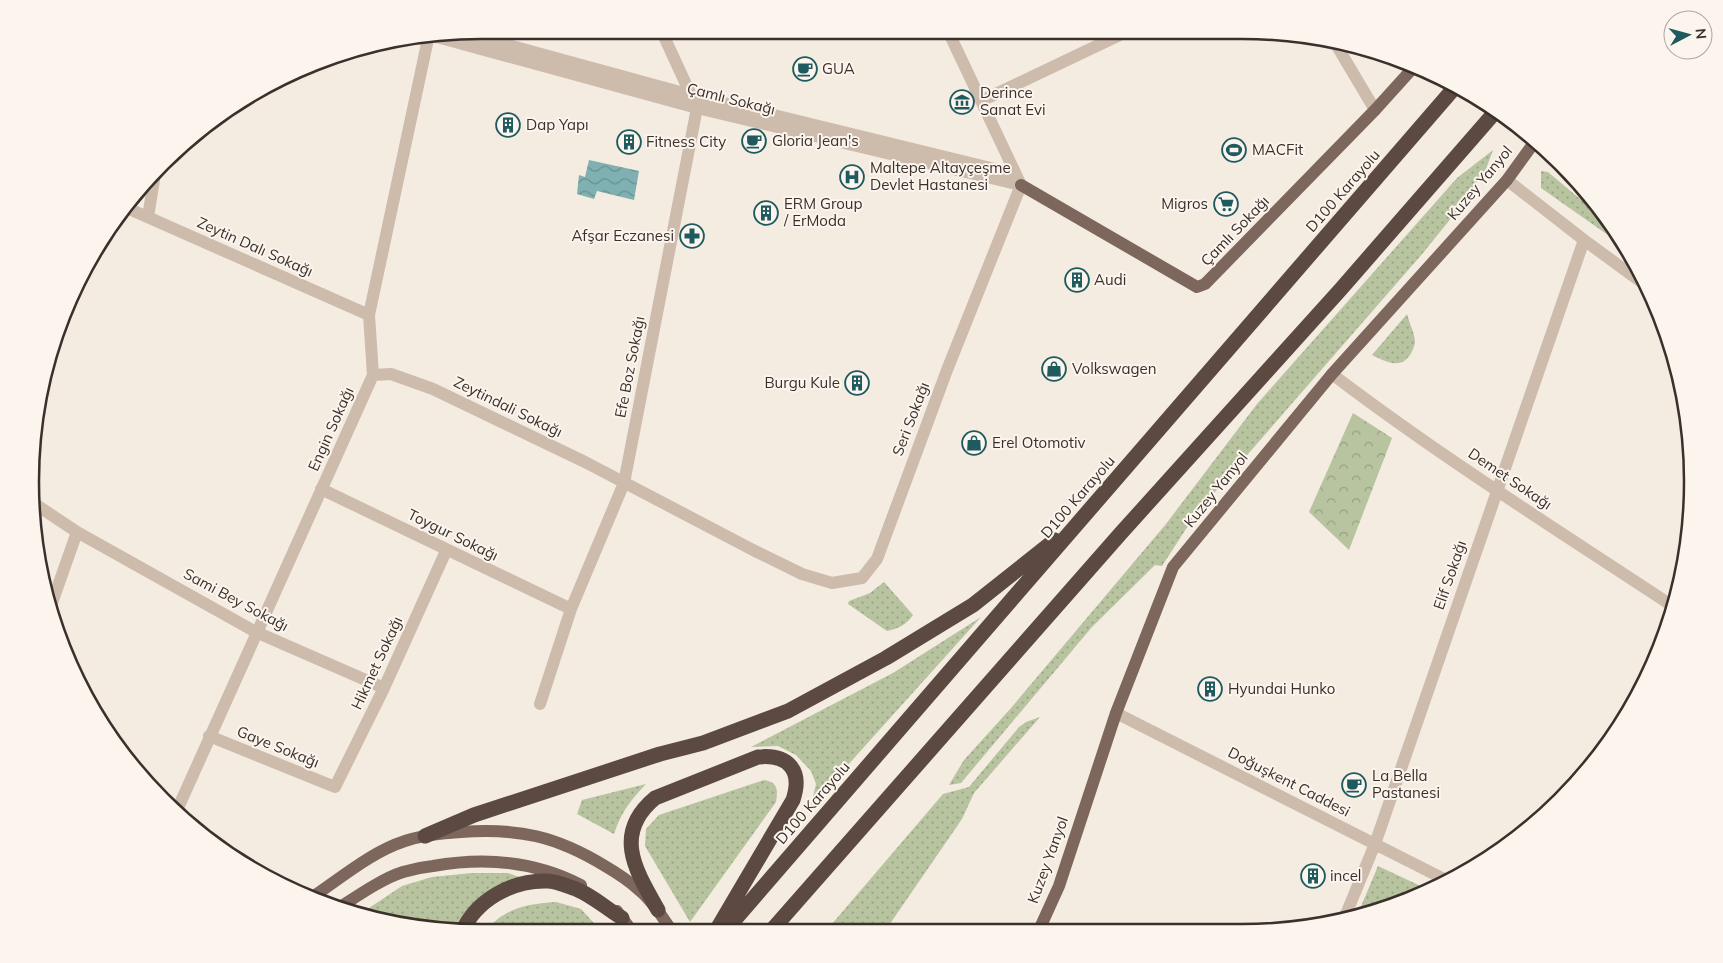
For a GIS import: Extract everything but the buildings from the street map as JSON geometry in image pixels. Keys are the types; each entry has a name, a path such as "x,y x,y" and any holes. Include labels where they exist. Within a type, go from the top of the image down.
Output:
{"highway":[{"path":"1445,99 1449,90"},
{"name":"D100 Karayolu","path":"731,924 1451,92"},
{"path":"777,924 1108,547 1341,289 1491,116"},
{"path":"425,836 474,814 660,754 703,743 788,711 886,658 973,605 1084,517"},
{"path":"658,910 637,872 632,858 630,841 634,824 644,807 656,798 758,757 771,756 783,760 791,766 796,776 797,788 793,800 720,924"},
{"path":"467,923 487,900 501,892 532,882 549,881 578,890 622,918"}],"main road":[{"name":"Çamlı Sokağı","path":"1021,185 1197,287 1201,286 1375,110 1410,72"},
{"name":"Kuzey Yanyol","path":"1042,924 1059,886 1116,713 1173,567 1332,374 1507,180 1531,147"},
{"path":"318,893 367,860 384,850 404,842 449,832 494,831 520,833 552,840 585,854 616,873 640,890 667,924"},
{"path":"347,903 403,872 445,864 487,861 551,871 569,879 604,900 627,924"}],"street":[{"name":"Çamlı Sokağı","path":"486,39 691,95 1003,171 1021,185"},
{"path":"665,39 697,108"},
{"path":"952,39 1021,185"},
{"path":"981,101 1111,39"},
{"name":"Çamlı Sokağı","path":"449,40 697,108 1021,185"},
{"name":"Engin Sokağı","path":"179,805 373,374 369,315 427,43"},
{"path":"1339,50 1375,110"},
{"name":"Efe Boz Sokağı","path":"540,704 571,609 624,483 697,108"},
{"path":"1507,180 1633,275"},
{"path":"148,218 153,185"},
{"name":"Seri Sokağı","path":"624,483 802,574 832,583 862,578 877,559 927,423 1021,185"},
{"name":"Zeytin Dalı Sokağı","path":"132,210 369,315"},
{"name":"Elif Sokağı","path":"1347,911 1376,844 1496,490 1584,240"},
{"name":"Zeytindali Sokağı","path":"373,374 391,374 433,389 585,462 624,483"},
{"name":"Demet Sokağı","path":"1332,374 1496,490 1667,602"},
{"name":"Toygur Sokağı","path":"321,489 446,551 571,609"},
{"name":"Sami Bey Sokağı","path":"40,507 77,532 256,632 384,688"},
{"path":"54,597 77,532"},
{"name":"Hikmet Sokağı","path":"335,787 384,688 446,551"},
{"name":"Doğuşkent Caddesi","path":"1116,713 1440,877"},
{"name":"Gaye Sokağı","path":"209,736 335,787"}],"green space":[{"path":"1493,150 1486,169 1465,201 1423,253 1195,515 1162,566 1155,565 1092,627 961,783 949,785 964,760 1011,708 1166,524 1257,404 1457,178"},
{"path":"1541,171 1548,172 1587,205 1611,237 1541,188"},
{"path":"1407,314 1415,341 1406,360 1392,363 1372,355"},
{"path":"1353,413 1392,438 1349,550 1309,512"},
{"path":"884,582 913,615 902,626 887,631 848,604 849,601 870,593"},
{"path":"981,617 811,806 816,784 811,771 796,755 778,746 751,747 893,673"},
{"path":"1040,717 974,793 962,819 890,924 832,924 943,794 969,787 1019,727 1026,722"},
{"path":"764,780 769,781 776,787 776,802 690,922 645,846 646,829 659,815"},
{"path":"646,784 627,807 614,834 577,814 582,800"},
{"path":"1378,866 1421,886 1384,901 1360,908"},
{"path":"472,873 508,873 525,879 468,924 395,916 367,909 402,886 432,877"},
{"path":"556,902 581,909 595,924 492,924 508,912 535,904"}],"water":[{"path":"589,160 639,171 634,200 597,191 594,199 577,194 579,175 585,177"}],"place":[{"name":"GUA","path":"805,69"},
{"name":"Derince Sanat Evi","path":"962,102"},
{"name":"Dap Yapı","path":"508,125"},
{"name":"Gloria Jean's","path":"754,141"},
{"name":"Fitness City","path":"629,142"},
{"name":"MACFit","path":"1234,150"},
{"name":"Maltepe Altayçeşme Devlet Hastanesi","path":"852,177"},
{"name":"Migros","path":"1226,204"},
{"name":"ERM Group / ErModa","path":"766,213"},
{"name":"Afşar Eczanesi","path":"692,236"},
{"name":"Audi","path":"1077,280"},
{"name":"Volkswagen","path":"1054,369"},
{"name":"Burgu Kule","path":"857,383"},
{"name":"Erel Otomotiv","path":"974,443"},
{"name":"Hyundai Hunko","path":"1210,689"},
{"name":"La Bella Pastanesi","path":"1354,785"},
{"name":"incel","path":"1313,876"}]}
